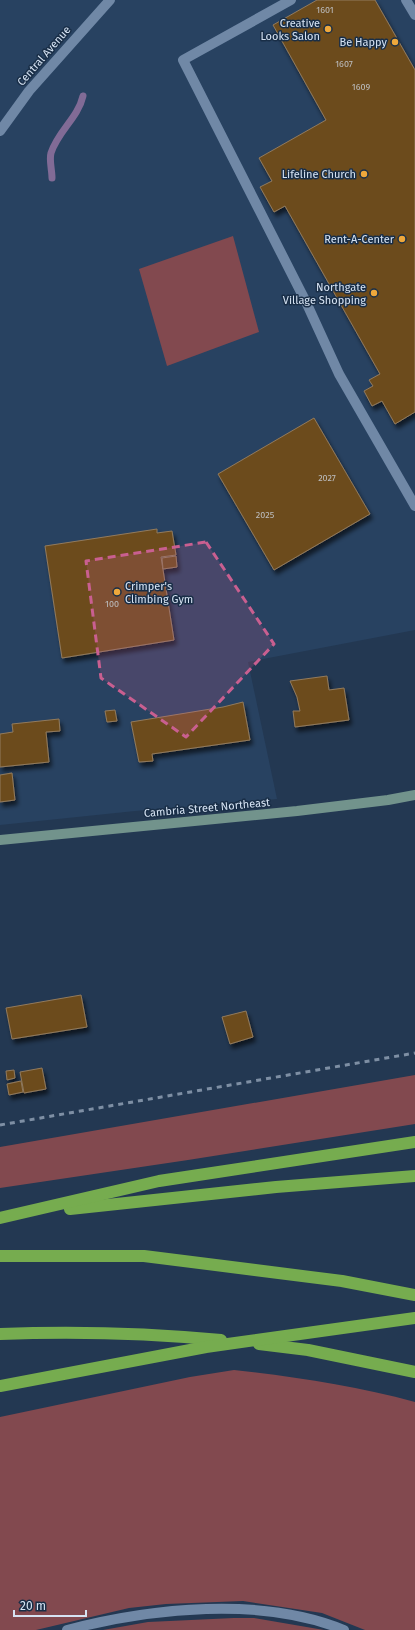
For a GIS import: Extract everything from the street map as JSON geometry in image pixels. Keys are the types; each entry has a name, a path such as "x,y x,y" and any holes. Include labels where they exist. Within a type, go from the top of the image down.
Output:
{"highway":[{"path":"0,1219 159,1181 415,1142"},
{"path":"0,1219 82,1207 415,1176"},
{"path":"0,1256 144,1256 342,1281 415,1295"},
{"path":"0,1386 206,1347 415,1318"},
{"path":"0,1334 99,1332 169,1335 239,1341 308,1350 415,1372"}],"main road":[{"name":"Cambria Street Northeast","path":"0,840 297,811 388,800 415,795"}],"street":[{"name":"Central Avenue","path":"0,131 28,91 110,0"},
{"path":"291,0 183,60 306,302 339,374 415,506"},
{"path":"406,0 415,15"},
{"path":"67,1630 155,1614 201,1610 240,1610 289,1615 327,1623 344,1630"}],"highlighted area":[{"path":"206,542 274,644 186,737 101,678 86,561"}],"shaded area":[{"path":"0,0 415,0 415,630 248,662 277,799 135,811 0,825"},
{"path":"233,236 259,332 167,366 139,269"},
{"path":"415,1075 415,1124 0,1188 0,1147"},
{"path":"234,1370 325,1383 370,1391 415,1402 415,1630 365,1630 322,1613 243,1601 166,1604 129,1608 36,1630 0,1630 0,1417 190,1377"},
{"path":"254,1618 324,1630 103,1630 148,1622"}],"building":[{"name":"Northgate Village Shopping","path":"317,0 375,0 415,70 415,412 395,424 382,401 372,406 364,391 373,386 369,380 380,374 285,206 274,212 260,187 272,181 259,158 326,120 273,25"},
{"path":"314,418 370,514 274,570 218,474"},
{"path":"157,529 157,533 172,531 176,555 161,557 174,640 62,658 45,546"},
{"path":"176,556 177,567 163,569 162,558"},
{"path":"327,676 329,690 344,688 349,720 295,727 293,711 300,711 297,697 290,681"},
{"path":"243,702 250,740 152,754 153,761 139,762 131,722 223,707"},
{"path":"115,710 117,721 107,722 105,711"},
{"path":"59,719 60,731 46,732 49,762 0,767 0,734 13,732 12,724"},
{"path":"12,773 15,800 0,802 0,775"},
{"path":"81,995 87,1027 12,1039 6,1008"},
{"path":"246,1011 253,1037 230,1044 222,1017"},
{"path":"42,1068 46,1089 24,1093 20,1072"},
{"path":"14,1070 15,1078 7,1080 6,1071"},
{"path":"21,1081 23,1092 9,1095 7,1084"}],"waterway":[{"path":"52,178 50,156 54,145 73,118 83,96"}],"railway":[{"path":"0,1125 415,1053"}],"place":[{"name":"Creative Looks Salon","path":"328,29"},
{"name":"Be Happy","path":"395,42"},
{"name":"Lifeline Church","path":"364,174"},
{"name":"Rent-A-Center","path":"402,239"},
{"name":"Northgate Village Shopping","path":"374,293"},
{"name":"Crimper's Climbing Gym","path":"117,592"}]}
